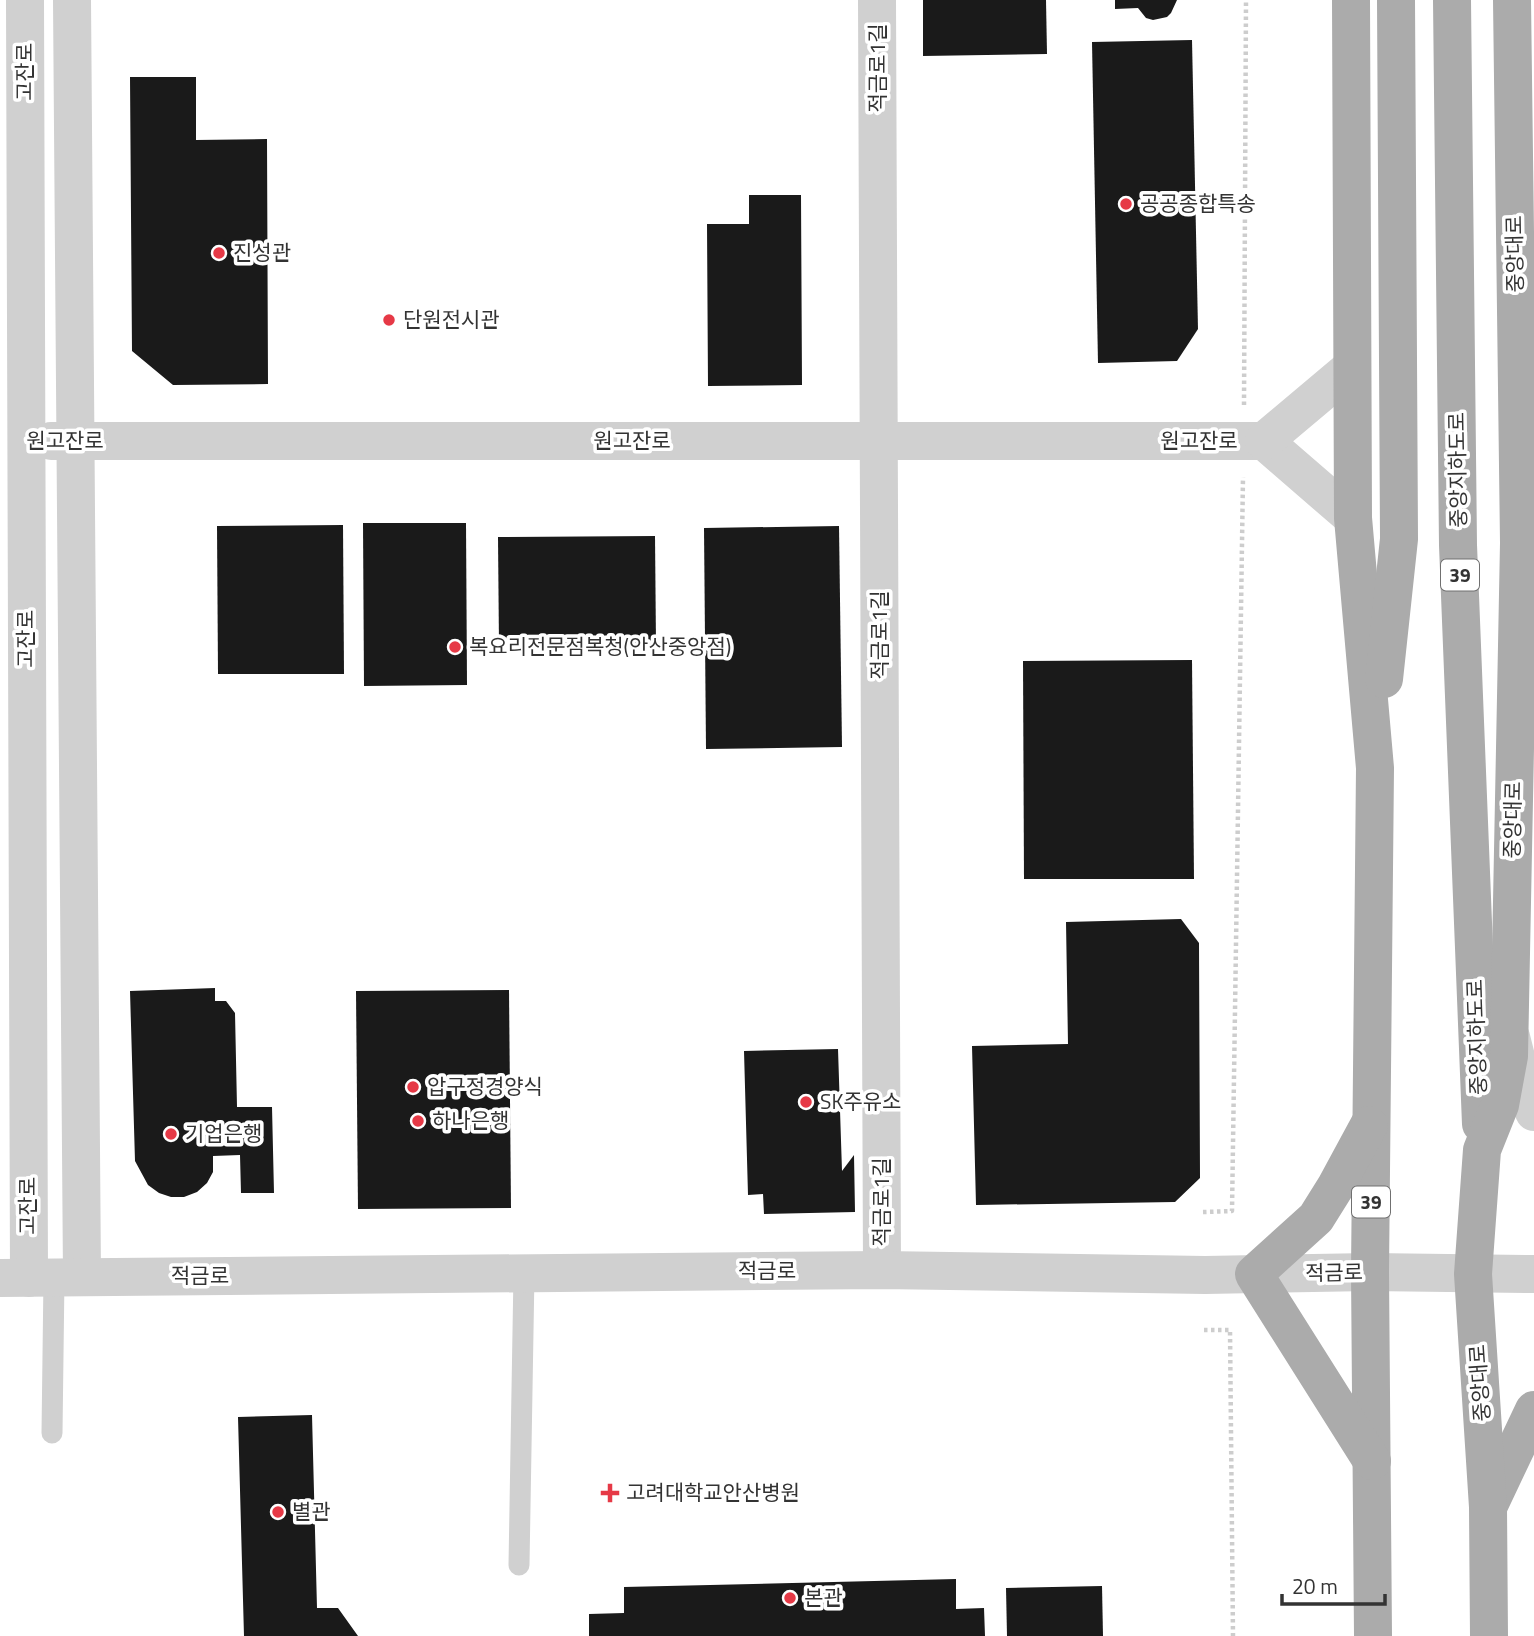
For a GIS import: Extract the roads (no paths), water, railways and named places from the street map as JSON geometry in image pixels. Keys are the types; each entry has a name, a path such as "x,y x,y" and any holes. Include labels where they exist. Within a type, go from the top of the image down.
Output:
{"main road":[{"path":"1351,0 1353,518 1375,768"},
{"name":"39","path":"1373,1636 1370,1272 1375,768 1399,539 1396,0"},
{"name":"중앙지하도로","path":"1452,0 1458,545 1482,1150"},
{"name":"중앙대로","path":"1489,1636 1488,1507 1473,1274 1482,1150 1500,1105 1508,1056 1509,1030 1519,542 1512,0"},
{"path":"1372,1121 1316,1218 1254,1274 1372,1461"},
{"path":"1488,1507 1534,1410"}],"street":[{"name":"고잔로","path":"24,0 13,441 41,1277"},
{"path":"41,1277 76,441 72,0"},
{"name":"적금로1길","path":"877,0 882,1270"},
{"path":"1352,367 1254,441 1353,518"},
{"name":"원고잔로","path":"13,441 1254,441"},
{"path":"1509,1030 1524,1089 1534,1112"},
{"name":"적금로","path":"41,1277 882,1270 1534,1274"}],"lane":[{"path":"519,1564 524,1273"},
{"path":"41,1277 52,1433"}],"place":[{"name":"공공종합특송","path":"1126,204"},
{"name":"진성관","path":"219,253"},
{"name":"단원전시관","path":"389,320"},
{"name":"복요리전문점복청(안산중앙점)","path":"455,647"},
{"name":"압구정경양식","path":"413,1087"},
{"name":"SK주유소","path":"806,1102"},
{"name":"하나은행","path":"418,1121"},
{"name":"기업은행","path":"171,1134"},
{"name":"고려대학교안산병원","path":"610,1493"},
{"name":"별관","path":"278,1512"},
{"name":"본관","path":"790,1598"}]}
